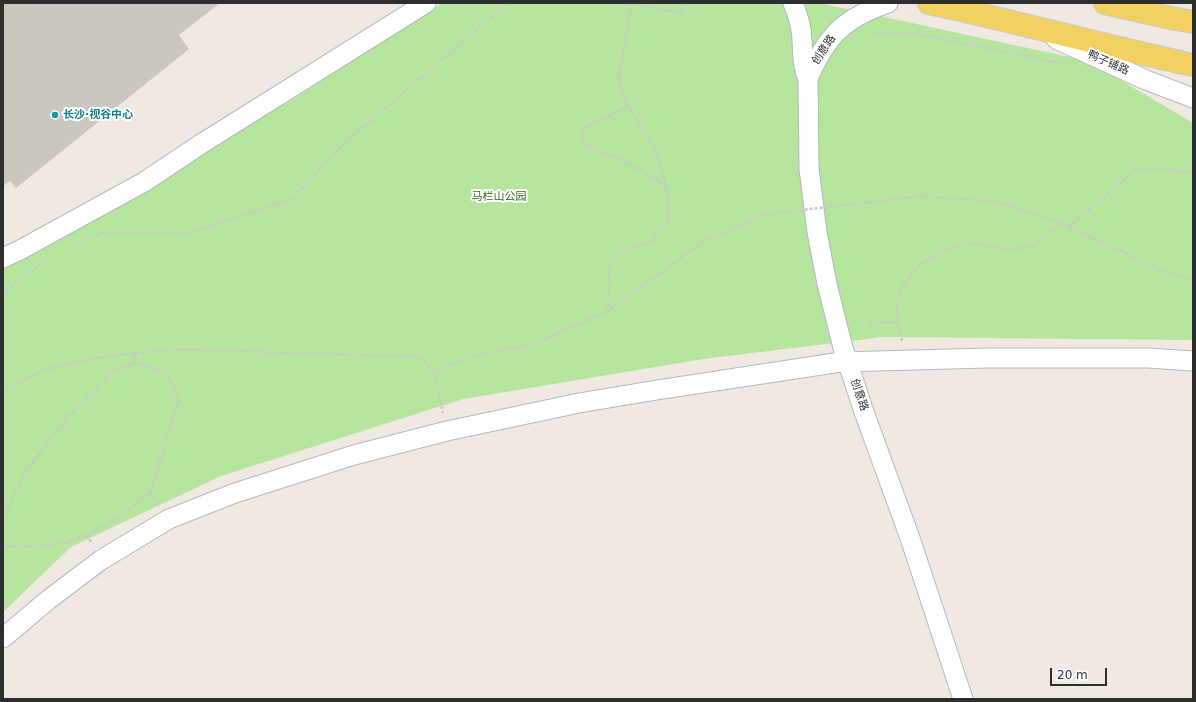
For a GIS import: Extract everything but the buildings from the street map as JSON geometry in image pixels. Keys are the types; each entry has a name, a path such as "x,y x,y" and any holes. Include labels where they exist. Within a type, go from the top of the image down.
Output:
{"main road":[{"name":"鸭子铺路","path":"929,3 1193,65"},
{"path":"1105,3 1193,22"},
{"path":"1121,3 1193,9"},
{"path":"1064,35 1193,51"}],"street":[{"path":"3,258 144,182 208,139 426,3"},
{"name":"创意路","path":"793,3 800,21 802,62 808,79"},
{"name":"创意路","path":"888,3 855,17 838,30 828,41 812,68 808,79 809,169 816,232 843,348 864,412 910,538 963,699"},
{"name":"鸭子铺路","path":"1024,25 1146,80 1193,98"},
{"path":"3,638 48,600 101,560 169,519 234,492 354,455 447,431 579,403 848,362 987,358 1140,358 1193,361"}],"path":[{"path":"75,242 103,234 188,233 293,199 338,149 508,3"},
{"path":"625,3 680,13 689,3"},
{"path":"608,311 609,266 618,254 651,242 669,219 666,186 655,148 627,104 618,82 631,5"},
{"path":"838,30 919,34 1068,65"},
{"path":"627,104 618,112 586,127 581,134 585,144 630,164 666,186"},
{"path":"1069,227 1134,171 1156,168 1193,173"},
{"path":"434,372 468,357 534,344 608,311 705,240 768,214 920,196 994,201 1062,223 1165,272 1193,280"},
{"path":"906,360 898,322 897,306 903,284 923,262 946,250 973,243 1009,250 1035,245 1062,223"},
{"path":"3,294 49,256"},
{"path":"869,323 898,322"},
{"path":"3,392 43,370 101,357 175,349 420,357 434,372 447,431"},
{"path":"135,353 136,363"},
{"path":"3,521 4,515 25,473 66,419 111,372 136,363 167,372 179,401 150,492 120,517 87,535 64,543 37,547 3,546"}],"green space":[{"name":"马栏山公园","path":"442,3 819,3 1088,61 1193,123 1193,340 883,337 703,359 463,399 221,476 71,547 3,612 3,262 133,193 297,97"}],"place":[{"name":"长沙·视谷中心","path":"55,115"}]}
